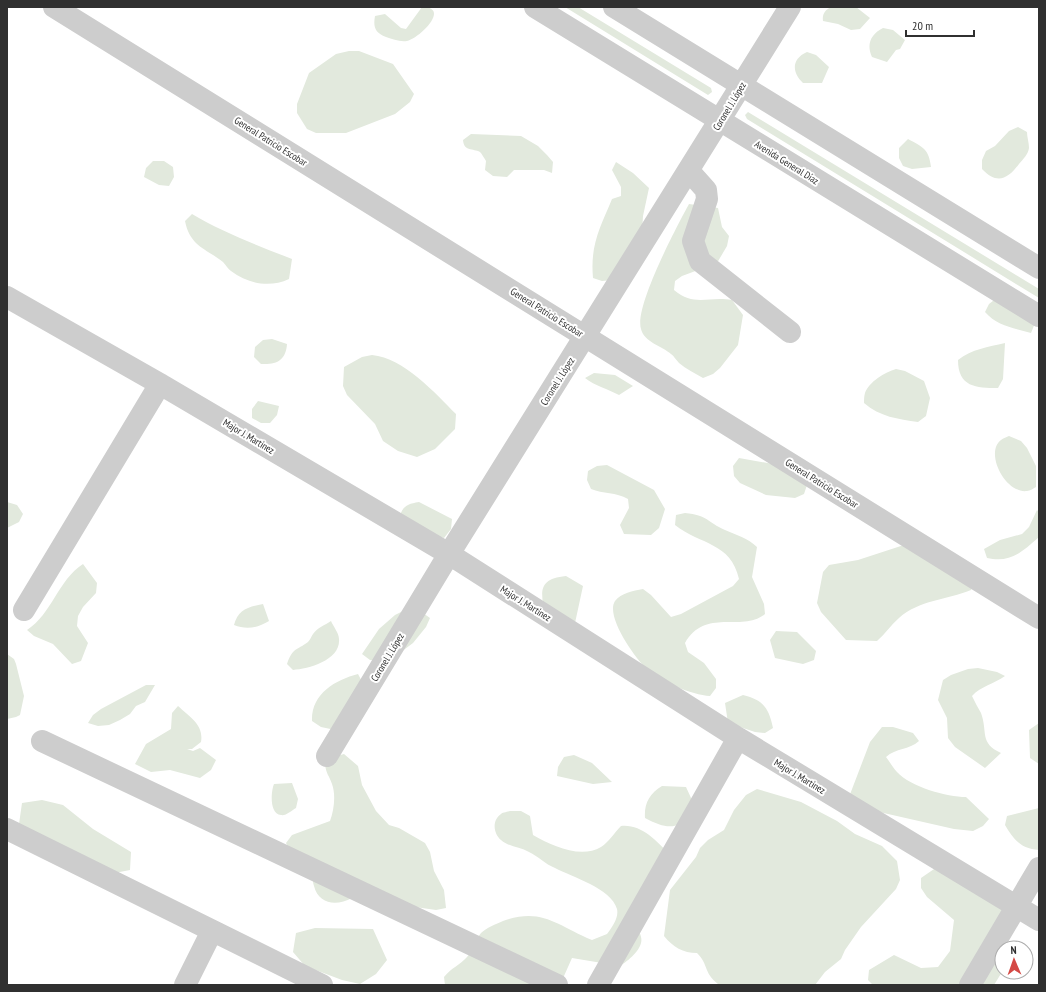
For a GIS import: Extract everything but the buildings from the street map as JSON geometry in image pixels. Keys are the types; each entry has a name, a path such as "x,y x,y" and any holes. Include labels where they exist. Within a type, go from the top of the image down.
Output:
{"street":[{"name":"General Patricio Escobar","path":"54,7 1039,618"},
{"name":"Avenida General Diaz","path":"535,7 1039,316"},
{"path":"614,7 1039,268"},
{"name":"Coronel J. López","path":"327,756 449,554 790,7"},
{"path":"688,171 706,190 707,199 693,241 700,261 790,332"},
{"name":"Major J. Martinez","path":"7,297 160,384 449,554 738,738 1039,920"},
{"path":"24,610 160,384"},
{"path":"598,985 738,738"},
{"path":"42,741 557,985"},
{"path":"7,829 322,985"},
{"path":"970,985 1039,868"},
{"path":"185,985 212,931"}],"shaded area":[{"path":"422,7 430,8 434,12 433,17 425,29 413,39 407,41 396,40 379,34 377,31 374,23 375,16 385,14 401,28 406,29"},
{"path":"565,7 578,7 711,88 712,92 708,95"},
{"path":"831,7 856,7 870,18 860,29 851,30 838,24 823,21 824,12"},
{"path":"883,28 893,30 905,40 900,49 896,50 887,62 872,57 870,52 870,44 873,36"},
{"path":"349,51 359,51 393,64 414,94 410,102 395,114 346,133 316,133 307,129 297,113 297,104 309,73 336,54"},
{"path":"807,52 816,55 829,67 822,83 803,83 795,71 798,58"},
{"path":"748,112 1039,289 1039,298 747,119 745,115"},
{"path":"1018,127 1027,132 1029,148 1028,153 1015,169 1006,176 997,178 987,174 982,169 982,160 986,151 995,146 1009,131"},
{"path":"471,134 521,136 538,146 553,162 552,173 544,170 514,170 507,177 493,176 485,170 486,161 480,152 469,149 465,146 463,140"},
{"path":"908,139 918,144 927,152 931,167 912,169 903,166 899,158 899,148"},
{"path":"153,161 164,161 173,167 174,177 169,186 159,185 144,177 146,168"},
{"path":"616,162 633,173 649,188 643,216 641,248 612,280 602,281 593,278 593,256 600,228 612,199 621,196 621,187 612,170"},
{"path":"689,204 718,208 722,227 729,236 727,246 717,263 682,276 675,281 674,290 681,295 695,300 732,300 743,315 738,345 720,368 713,374 703,378 679,363 667,351 649,341 641,329 641,318 644,303 650,286 667,247"},
{"path":"192,214 228,233 292,259 289,279 282,282 267,284 252,282 230,270 223,262 194,241 187,229 185,221"},
{"path":"998,297 1035,323 1031,333 1000,323 985,312 989,304"},
{"path":"272,339 287,344 285,354 283,358 272,364 261,364 254,357 255,347 263,340"},
{"path":"1005,343 1003,379 998,388 976,386 965,381 961,376 958,360 963,356 986,347"},
{"path":"372,355 384,358 407,369 429,387 456,414 455,429 435,449 417,457 398,451 383,441 375,424 347,395 343,386 344,367 362,357"},
{"path":"896,369 905,371 924,381 930,398 926,416 918,422 883,414 870,408 864,403 865,393 870,385 882,375"},
{"path":"594,373 615,375 633,386 619,395 585,378"},
{"path":"258,401 279,406 277,415 270,423 261,423 252,418 252,409"},
{"path":"1009,436 1021,441 1027,448 1036,466 1036,487 1029,491 1019,490 1012,486 1005,480 996,463 996,446 1002,439"},
{"path":"739,458 779,465 807,485 804,494 795,498 766,495 740,483 734,476 733,466"},
{"path":"607,465 654,490 665,509 659,528 651,535 624,534 620,525 629,508 628,499 619,495 591,489 587,480 588,471 597,466"},
{"path":"7,502 17,505 23,514 19,522 7,528"},
{"path":"419,502 452,519 451,529 444,538 425,533 399,519 405,507"},
{"path":"1037,510 1039,512 1039,537 1021,552 1010,558 987,558 984,549 1000,540 1022,534 1029,527"},
{"path":"685,513 703,517 719,527 746,539 757,547 752,577 764,604 765,614 756,619 746,621 713,623 703,626 694,632 685,643 688,652 704,663 716,679 716,688 710,696 685,690 659,678 646,668 629,646 614,616 613,608 615,601 624,594 643,589 651,595 671,617 681,614 733,586 739,579 735,567 722,551 685,532 675,525 676,515"},
{"path":"907,544 976,581 971,590 915,607 899,618 877,641 846,640 821,612 817,603 823,572 829,565 858,560"},
{"path":"83,564 97,583 96,593 83,607 78,616 77,626 88,643 81,661 72,664 53,644 34,636 27,630 43,615 67,579"},
{"path":"566,576 583,586 575,623 545,616 542,594 543,588 550,580"},
{"path":"263,604 269,621 252,628 238,627 234,625 238,616 244,610 252,606"},
{"path":"413,606 430,618 426,627 413,643 389,661 370,660 362,654 379,629 395,615"},
{"path":"331,621 339,637 338,646 335,653 323,662 307,668 293,670 287,664 293,652 308,642 317,630"},
{"path":"776,631 797,632 816,651 814,660 803,664 775,658 770,640"},
{"path":"7,654 14,659 24,696 20,715 7,719"},
{"path":"978,668 997,672 1005,676 979,690 972,696 981,713 987,741 994,749 1001,753 985,768 955,747 948,738 947,718 938,700 943,680 951,675 968,669"},
{"path":"358,674 368,693 340,731 321,727 312,721 313,711 320,696 333,684"},
{"path":"146,685 155,685 145,702 136,706 130,714 109,725 98,726 88,723 93,715 101,709"},
{"path":"743,695 756,700 764,706 770,716 773,728 765,733 755,732 728,723 725,703"},
{"path":"178,706 195,722 200,731 201,742 192,749 187,749 193,751 200,748 216,760 211,770 200,778 170,770 151,772 135,764 146,744 171,729 172,713"},
{"path":"1039,723 1039,764 1030,758 1029,730"},
{"path":"882,727 893,727 913,733 919,741 886,757 897,772 920,787 958,797 966,797 989,819 983,826 973,831 954,829 866,809 849,797 870,742"},
{"path":"344,754 358,766 362,785 376,811 389,825 399,828 425,843 430,852 434,871 444,890 446,908 436,910 352,898 335,903 324,900 316,892 313,884 312,867 290,851 286,843 292,835 330,821 333,812 334,793 325,764 333,757"},
{"path":"574,755 592,763 612,782 593,784 557,776 558,767 564,757"},
{"path":"292,783 298,799 296,808 285,815 277,814 274,811 272,802 274,784"},
{"path":"662,786 686,787 697,811 684,822 673,826 661,825 645,818 645,808 648,800 657,789"},
{"path":"757,789 801,802 837,821 855,834 882,846 897,861 900,880 896,889 861,927 845,950 841,959 825,972 815,985 718,984 710,976 701,957 697,953 679,949 664,936 670,890 696,857 700,848 708,840 724,830 734,810 746,795"},
{"path":"42,800 63,805 93,829 131,852 130,870 94,877 19,824 22,803"},
{"path":"1039,808 1039,850 1023,846 1015,839 1005,825 1007,816"},
{"path":"510,811 521,811 530,816 533,835 567,850 585,852 601,847 621,826 628,826 642,830 648,834 670,855 631,920 641,937 640,945 635,953 620,966 572,958 560,985 445,985 444,977 464,960 473,948 481,933 503,921 517,917 539,917 549,920 592,940 607,934 616,919 617,909 607,895 599,889 581,879 551,866 529,852 507,844 498,837 495,830 496,820 501,814"},
{"path":"937,867 997,899 1006,918 1005,940 994,940 994,980 997,980 994,985 873,985 868,980 869,970 894,955 921,968 938,967 950,951 954,920 927,897 921,888 921,878"},
{"path":"315,928 373,929 387,960 376,974 360,984 342,980 305,966 293,952 296,933"}]}
